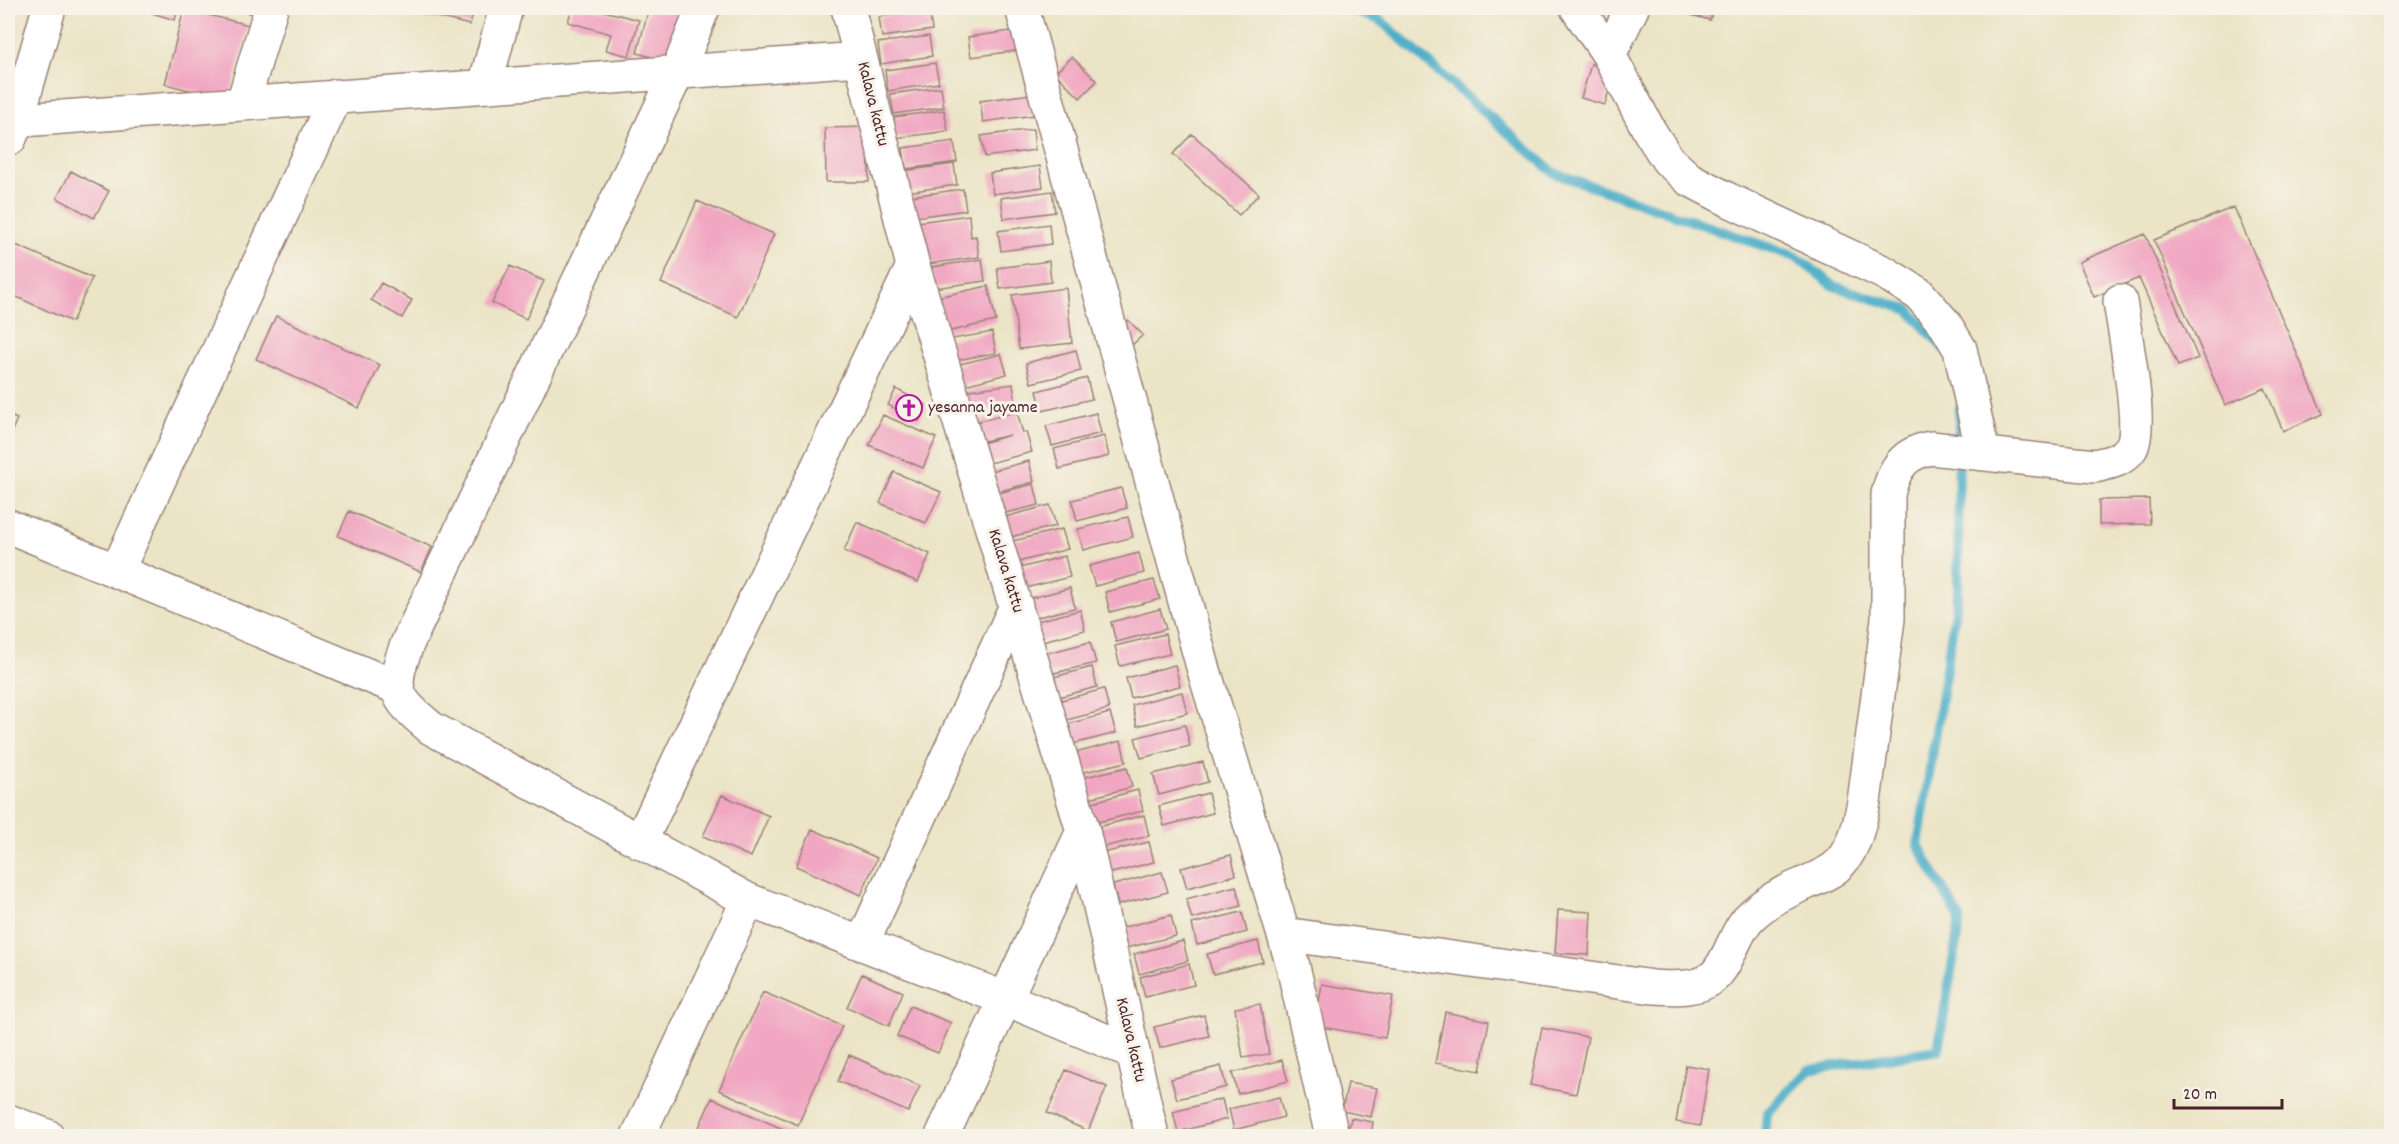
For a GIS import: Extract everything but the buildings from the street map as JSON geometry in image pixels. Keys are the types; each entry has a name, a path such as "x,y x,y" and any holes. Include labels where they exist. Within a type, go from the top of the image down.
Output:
{"street":[{"path":"49,8 11,128 243,103 860,59"},
{"path":"243,103 271,8"},
{"path":"484,85 506,8"},
{"path":"703,8 678,71 408,642 396,672 396,687 403,702 431,728 748,900 1006,999 1133,1052"},
{"name":"Kalava kattu","path":"848,8 913,266 1083,831 1152,1137"},
{"path":"1022,8 1203,667 1284,934 1332,1137"},
{"path":"1577,8 1609,55 1650,132 1668,160 1689,179 1886,273 1919,294 1945,324 1960,349 1969,452"},
{"path":"1609,55 1632,8"},
{"path":"117,571 336,96"},
{"path":"640,842 913,266"},
{"path":"1284,934 1653,987 1693,986 1712,978 1747,920 1761,907 1782,894 1835,868 1849,852 1858,832 1888,619 1887,494 1895,472 1907,456 1930,448 2094,466 2117,460 2126,454 2133,446 2136,417 2120,301"},
{"path":"8,526 396,687"},
{"path":"862,944 1016,606"},
{"path":"942,1137 1083,831"},
{"path":"638,1137 748,900"},
{"path":"8,1120 47,1137"}],"waterway":[{"path":"1345,8 1380,20 1554,173 1796,257 1834,286 1909,310 1943,348"},
{"path":"1765,1136 1767,1114 1809,1070 1938,1050 1960,919 1918,845 1958,593 1959,408"}],"place":[{"name":"yesanna jayame","path":"909,408"}]}
